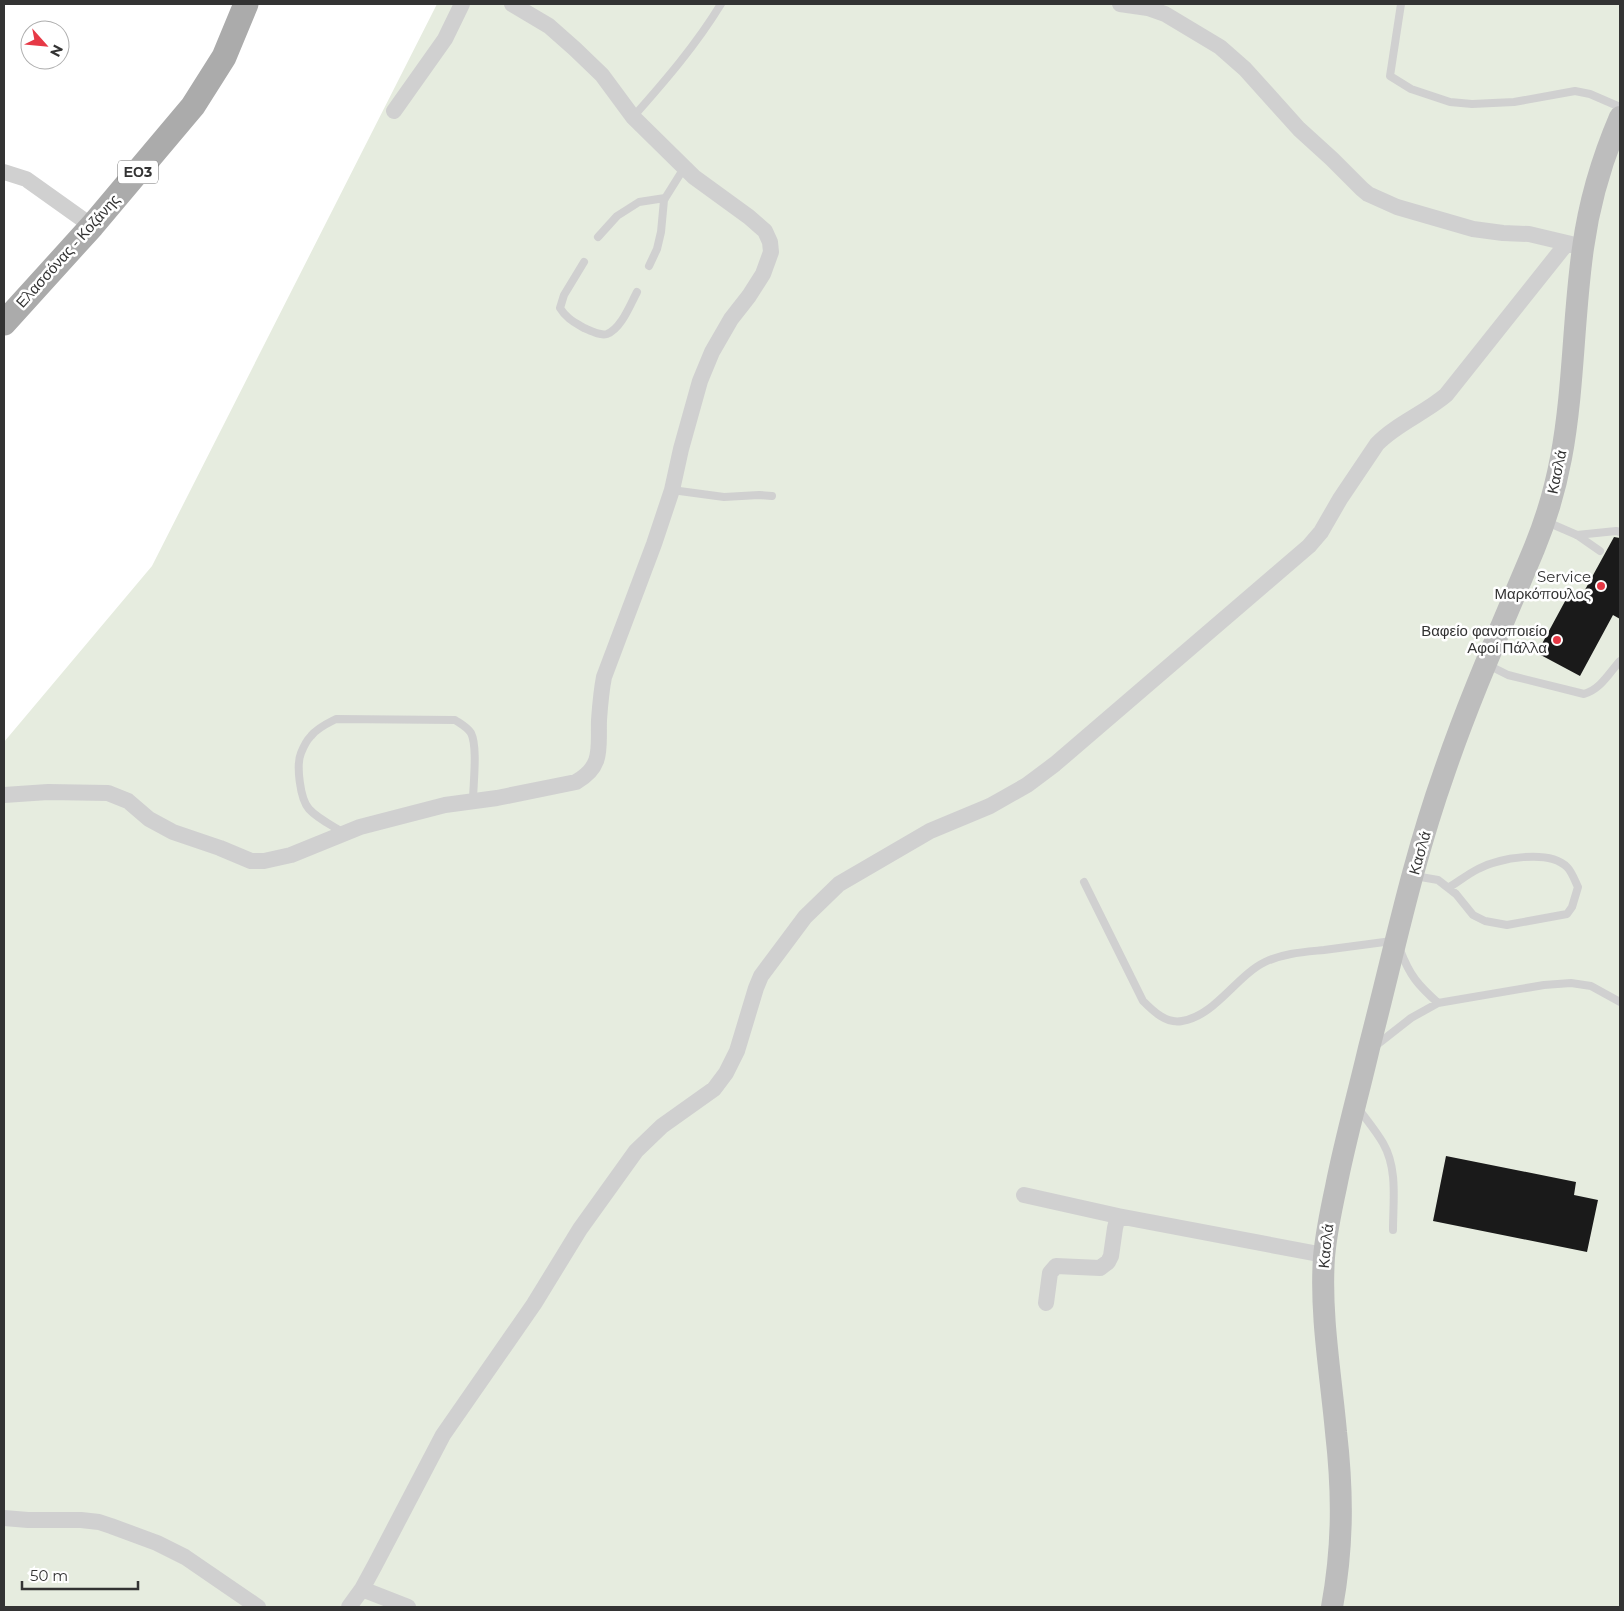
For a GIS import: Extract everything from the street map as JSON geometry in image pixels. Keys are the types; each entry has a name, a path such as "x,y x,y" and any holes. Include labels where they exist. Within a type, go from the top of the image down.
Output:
{"main road":[{"name":"Ελασσόνας - Κοζάνης","path":"4,324 92,226 193,106 224,57 246,4"}],"street":[{"path":"394,110 445,39 462,4"},
{"path":"4,795 48,792 108,793 128,800 150,819 173,832 252,861 278,859 360,827 445,805 497,798 576,782 585,777 595,765 599,755 601,694 604,677 654,544 672,490 681,448 700,381 731,319 763,274 771,252 770,242 765,231 750,217 684,168 633,117 602,75 575,48 549,26 512,4"},
{"path":"348,1607 362,1589 443,1435 534,1304 580,1229 636,1151 662,1126 714,1089 726,1073 737,1051 752,998 761,976 805,918 846,879 930,831 990,806 1027,785 1055,764 1309,546 1321,532 1340,499 1377,444 1384,437 1434,405 1446,394 1575,245 1529,234 1473,229 1397,207 1374,197 1362,189 1299,129 1245,69 1220,47 1166,14 1148,8 1120,4"},
{"name":"Κασλά","path":"1332,1607 1341,1538 1341,1505 1324,1299 1324,1255 1331,1209 1355,1104 1413,875 1443,775 1486,664 1545,522 1561,458 1566,420 1575,245 1590,207 1609,142 1620,118"},
{"path":"4,172 26,178 92,226"},
{"path":"1024,1194 1118,1216 1324,1255"},
{"path":"1046,1303 1050,1273 1056,1266 1100,1268 1108,1262 1111,1256 1118,1216"},
{"path":"4,1518 81,1520 99,1522 111,1526 157,1543 185,1557 258,1607"},
{"path":"362,1589 408,1607"}],"lane":[{"path":"633,117 674,71 721,4"},
{"path":"1401,4 1390,76 1411,89 1450,102 1472,104 1514,102 1575,91 1590,94 1620,106"},
{"path":"649,266 657,249 665,198 684,168"},
{"path":"598,237 617,216 639,202 665,198"},
{"path":"584,262 564,295 560,308 565,317 577,324 597,334 606,334 614,329 624,317 637,292"},
{"path":"672,490 724,498 759,495 772,496"},
{"path":"1545,522 1578,535 1600,551"},
{"path":"1578,535 1620,532"},
{"path":"1486,664 1508,675 1584,694 1592,692 1604,682 1620,661"},
{"path":"345,833 309,809 302,799 299,778 300,754 311,736 324,725 336,719 455,720 465,726 471,734 474,751 473,802"},
{"path":"1413,875 1438,880 1448,888 1456,894 1473,915 1485,921 1507,925 1568,914 1572,908 1578,887 1566,866 1550,858 1527,856 1479,868 1448,888"},
{"path":"1084,882 1143,1001 1154,1013 1168,1020 1180,1022 1204,1012 1264,962 1289,954 1396,941 1409,972 1418,985 1438,1003"},
{"path":"1369,1051 1411,1018 1438,1003 1544,984 1571,983 1590,986 1620,1002"},
{"path":"1355,1104 1383,1143 1390,1160 1394,1176 1393,1230"}],"shaded area":[{"path":"437,4 1620,4 1620,1607 4,1607 4,742 152,566"}],"building":[{"path":"1614,537 1620,538 1620,619 1613,615 1580,676 1537,653 1570,592 1581,597"},
{"path":"1446,1156 1576,1182 1574,1195 1598,1200 1587,1252 1433,1221"}],"place":[{"name":"Service Μαρκόπουλος","path":"1601,586"},
{"name":"Βαφείο φανοποιείο Αφοί Πάλλα","path":"1557,640"}]}
